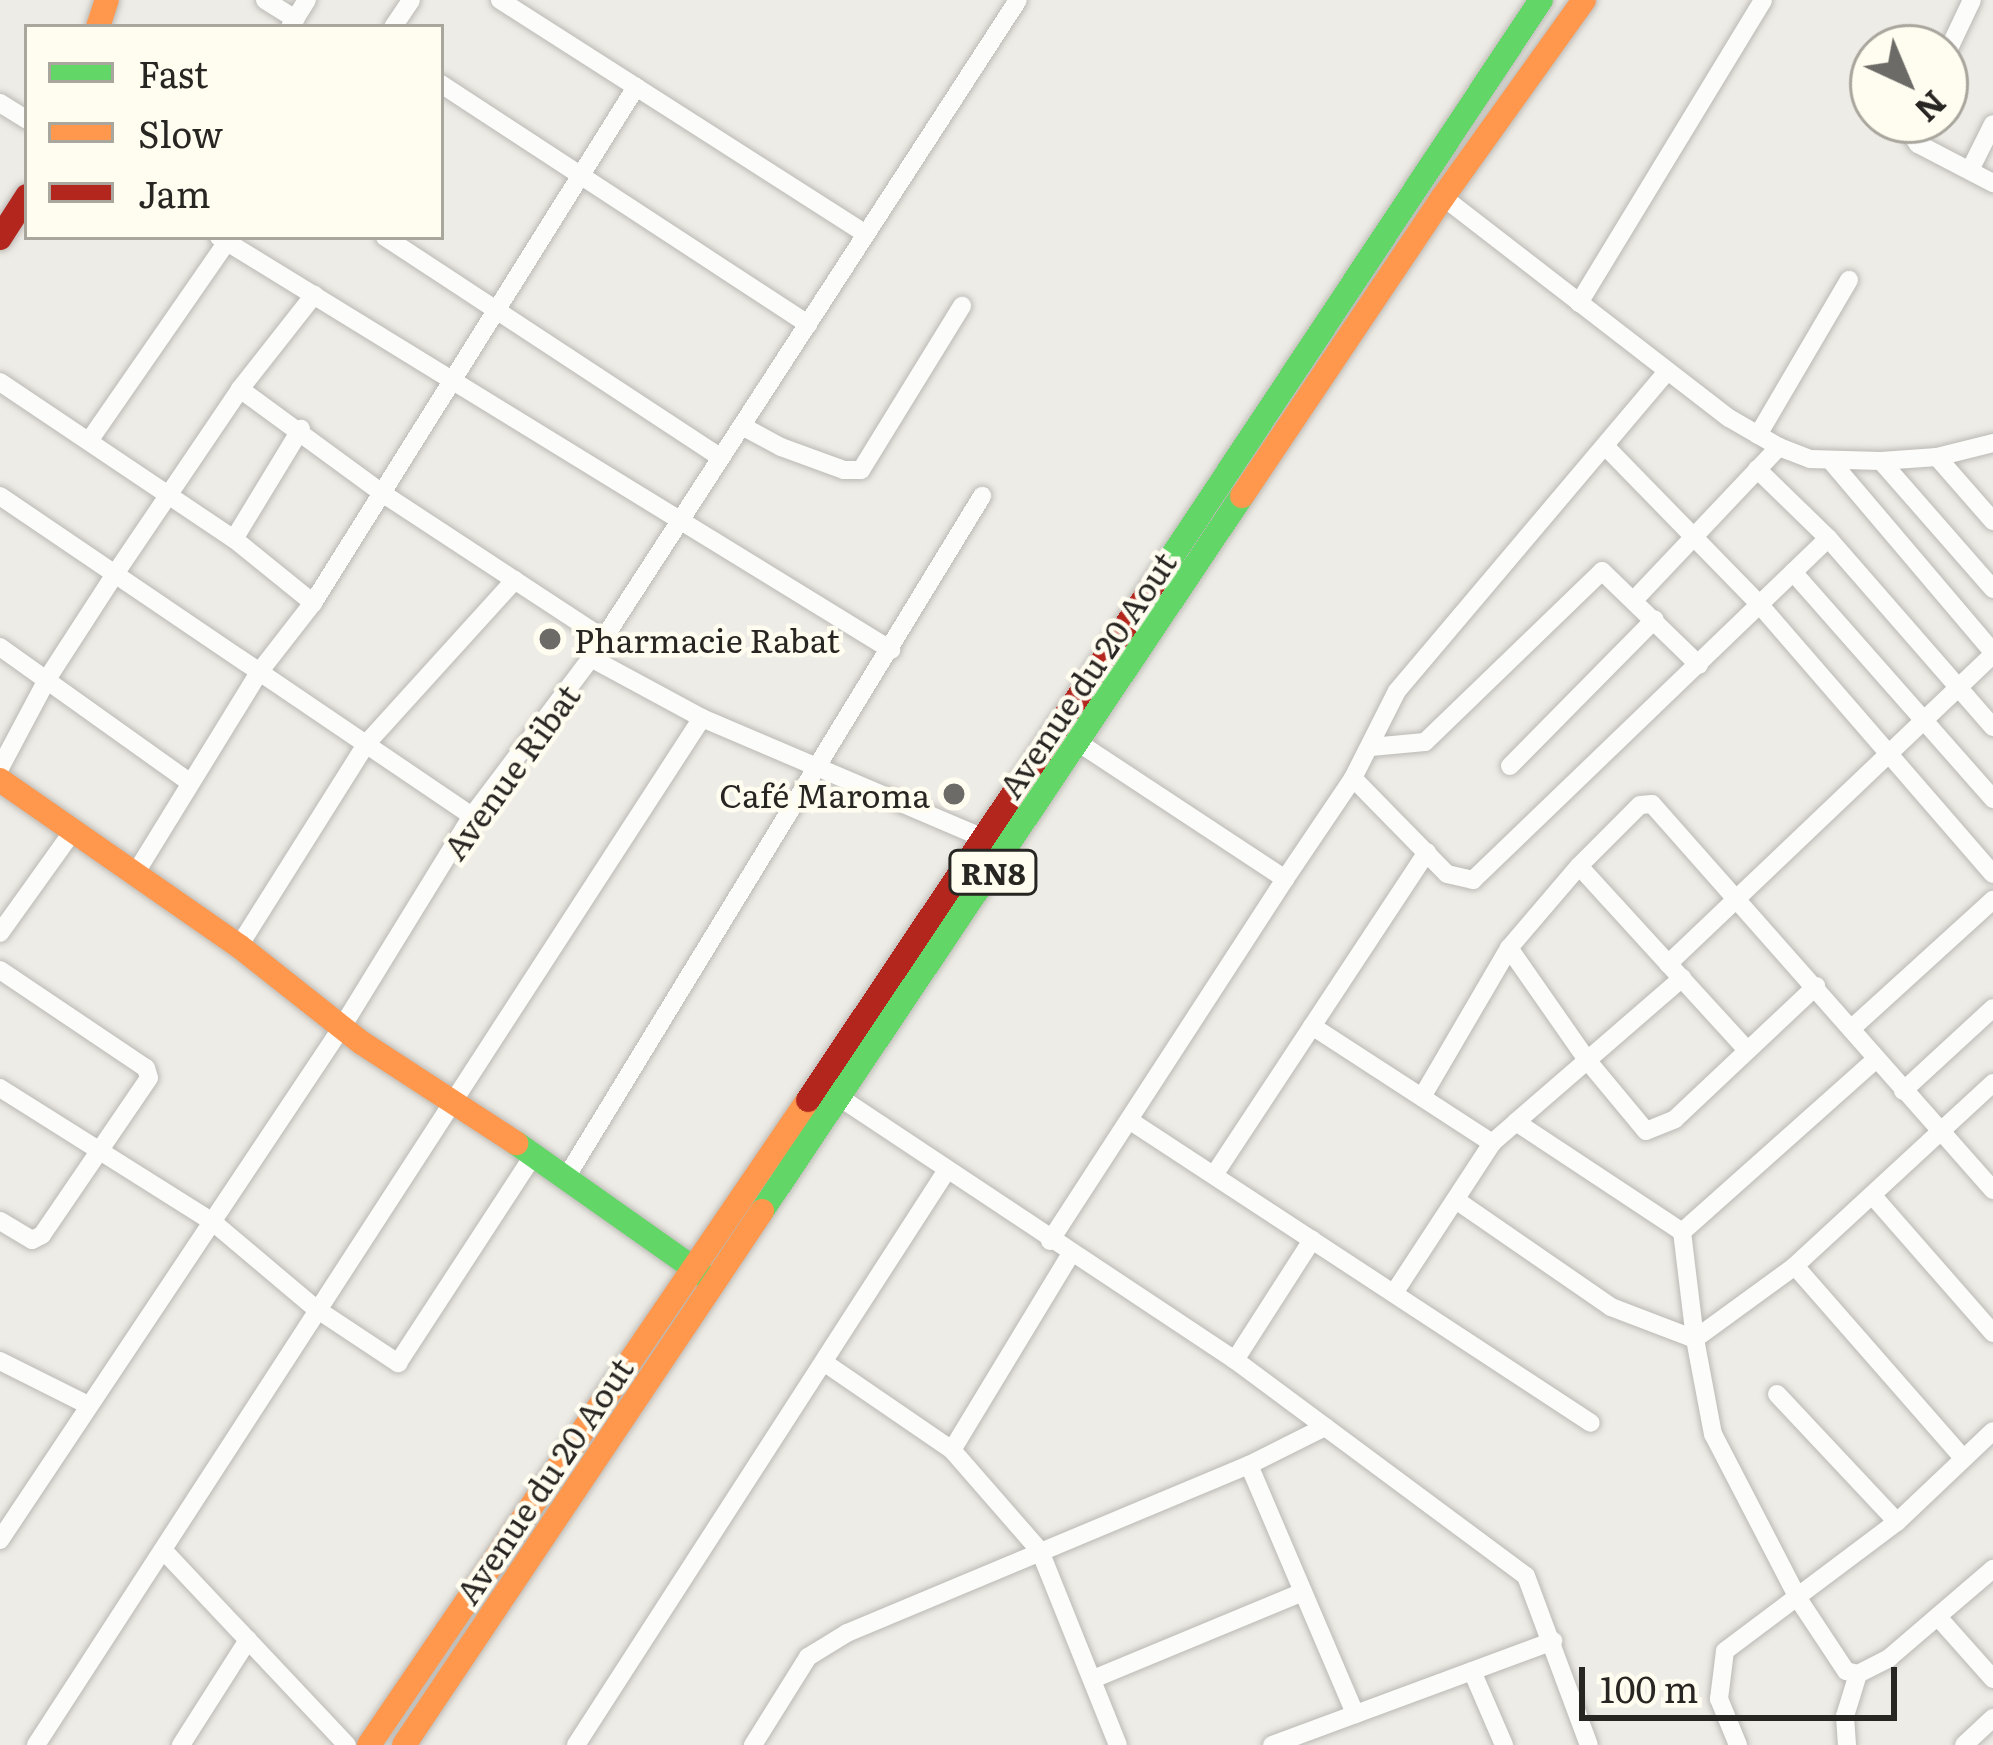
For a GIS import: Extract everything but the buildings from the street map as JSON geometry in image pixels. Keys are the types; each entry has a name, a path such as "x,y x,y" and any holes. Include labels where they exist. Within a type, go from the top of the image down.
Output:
{"main road":[{"name":"Avenue du 20 Aout","path":"369,1745 985,839 1541,0"},
{"name":"Avenue du 20 Aout","path":"404,1745 842,1099 1443,197 1584,0"},
{"path":"0,238 24,201"},
{"path":"0,780 239,946 452,1105 567,1176 716,1283"}],"street":[{"path":"265,0 292,23 308,0"},
{"path":"500,0 866,234"},
{"name":"Avenue Ribat","path":"0,1540 342,1027 472,816 604,639 1018,0"},
{"path":"1579,303 1763,0"},
{"path":"444,87 808,324"},
{"path":"135,874 188,781 260,671 313,603 636,87"},
{"path":"1970,170 1993,124"},
{"path":"1918,144 1993,183"},
{"path":"1443,197 1667,372 1779,447 1831,460 1881,461 1937,457 1993,443"},
{"path":"390,240 721,458"},
{"path":"89,441 235,242 891,650"},
{"path":"1758,435 1849,280"},
{"path":"0,768 49,676 117,572 240,389 314,295"},
{"path":"742,426 802,455 861,470 962,306"},
{"path":"1050,1241 1353,778 1397,691 1667,372"},
{"path":"0,382 234,539 313,603"},
{"path":"240,389 302,429 382,493 604,639"},
{"path":"234,539 302,429"},
{"path":"1606,447 1759,604 1993,874"},
{"path":"1636,598 1779,447"},
{"path":"1937,457 1993,521"},
{"path":"1394,1293 1492,1143 1587,1060 1675,971 1738,898 1993,654 1831,460"},
{"path":"1881,461 1993,589"},
{"path":"1757,469 1828,538 1993,727"},
{"path":"0,496 472,816"},
{"path":"567,1176 819,770 982,496"},
{"path":"1353,778 1454,880 1474,880 1828,538"},
{"path":"1371,747 1425,742 1602,571 1636,598 1699,665"},
{"path":"1793,572 1993,799"},
{"path":"239,946 367,743 515,580"},
{"path":"1510,766 1655,620"},
{"path":"0,646 49,676 188,781"},
{"path":"591,658 702,718 985,839"},
{"path":"36,1745 702,718"},
{"path":"1079,742 1285,879"},
{"path":"1422,1097 1509,948 1579,866 1646,803 1738,898 1993,1190"},
{"path":"0,933 73,831"},
{"path":"1214,1175 1427,852"},
{"path":"1579,866 1747,1048"},
{"path":"1852,1029 1993,900"},
{"path":"1509,948 1636,1124 1655,1132 1816,986"},
{"path":"0,970 146,1068 148,1087 42,1234 32,1240 0,1221"},
{"path":"1903,1091 1993,1008"},
{"path":"1312,1026 1492,1143"},
{"path":"1682,1232 1875,1060"},
{"path":"1695,1339 1796,1266 1993,1083"},
{"path":"819,1084 1070,1255 1235,1360 1526,1576 1589,1745"},
{"path":"0,1088 214,1223 315,1309 398,1363 534,1154"},
{"path":"1129,1120 1592,1423"},
{"path":"1516,1122 1682,1232 1713,1434 1799,1600 1838,1661 1858,1674"},
{"path":"576,1745 947,1170"},
{"path":"1873,1196 1993,1333"},
{"path":"1456,1200 1612,1307 1695,1339"},
{"path":"1235,1360 1312,1240"},
{"path":"952,1450 1070,1255"},
{"path":"1796,1266 1963,1458"},
{"path":"0,1361 88,1405"},
{"path":"825,1363 952,1450 1040,1551 1118,1745"},
{"path":"1777,1394 1898,1522"},
{"path":"753,1745 808,1657 847,1633 1250,1465 1325,1427"},
{"path":"1738,1745 1719,1699 1725,1651 1898,1522 1993,1431"},
{"path":"1250,1465 1354,1714"},
{"path":"165,1552 347,1745"},
{"path":"1847,1745 1845,1716 1858,1674 1889,1658 1993,1569"},
{"path":"1093,1678 1303,1592"},
{"path":"1938,1617 1993,1679"},
{"path":"182,1745 248,1640"},
{"path":"1272,1745 1553,1641"},
{"path":"1472,1671 1504,1745"},
{"path":"1964,1745 1993,1718"}],"traffic: fast":[{"path":"1155,582 1541,0"},
{"path":"762,1211 1242,496"},
{"path":"516,1143 709,1279"}],"traffic: slow":[{"path":"99,24 107,0"},
{"path":"1242,496 1443,197 1584,0"},
{"path":"0,780 239,946 362,1043 516,1143"},
{"path":"369,1745 808,1100"},
{"path":"404,1745 762,1211"}],"traffic: jam":[{"path":"0,238 24,201"},
{"path":"808,1100 1155,582"}],"place":[{"name":"Pharmacie Rabat","path":"550,639"},
{"name":"Café Maroma","path":"954,794"}]}
